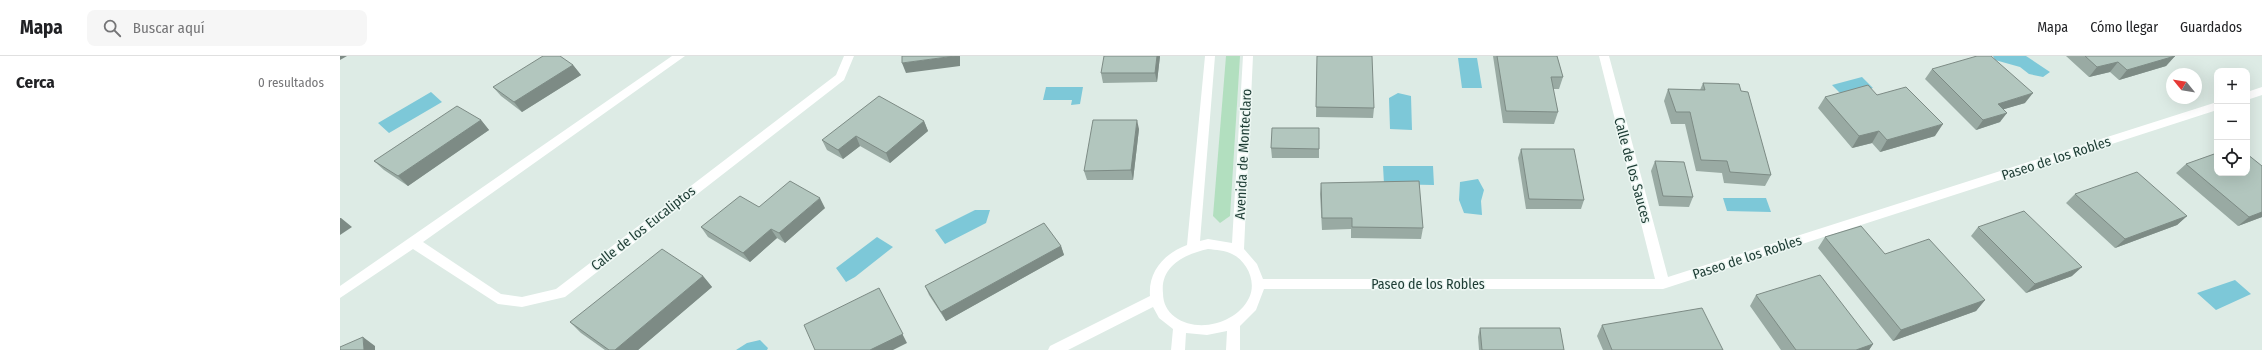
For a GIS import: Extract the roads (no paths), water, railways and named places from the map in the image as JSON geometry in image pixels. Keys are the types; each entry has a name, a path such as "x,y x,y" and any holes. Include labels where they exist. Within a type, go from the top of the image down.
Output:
{"street":[{"path":"340,293 680,56"},
{"name":"Calle de los Eucaliptos","path":"413,242 498,299 522,302 560,292 840,77 849,56"},
{"path":"1193,246 1210,56"},
{"name":"Avenida de Monteclaro","path":"1238,251 1248,56"},
{"name":"Calle de los Sauces","path":"1604,56 1663,284"},
{"path":"2250,95 2262,91"},
{"name":"Paseo de los Robles","path":"1258,284 1663,284 2214,107"},
{"path":"1208,244 1224,246 1238,251 1253,265 1258,284 1256,299 1247,312 1234,323 1207,330 1180,326 1164,315 1156,299 1157,277 1170,258 1193,246 1208,244"},
{"path":"1055,350 1156,299"},
{"path":"1233,350 1234,323"},
{"path":"1178,350 1180,326"}],"water":[{"path":"1993,56 2026,56 2050,72 2043,77 2029,74 2020,67 1995,60"},
{"path":"1458,58 1477,58 1482,88 1462,88"},
{"path":"1862,77 1873,88 1843,96 1832,85"},
{"path":"1046,87 1083,87 1080,104 1071,105 1072,100 1043,100"},
{"path":"431,92 442,102 389,133 378,123"},
{"path":"1398,93 1411,96 1412,130 1390,129 1389,98"},
{"path":"1383,166 1433,166 1434,185 1384,184"},
{"path":"1478,179 1484,190 1481,201 1482,215 1464,213 1459,200 1460,182"},
{"path":"1723,198 1766,198 1771,212 1727,211"},
{"path":"975,210 990,210 986,223 945,244 935,230"},
{"path":"877,237 893,247 855,277 846,282 836,268"},
{"path":"2235,280 2251,294 2216,310 2197,293"},
{"path":"760,340 768,348 767,350 736,350 747,343"}]}
